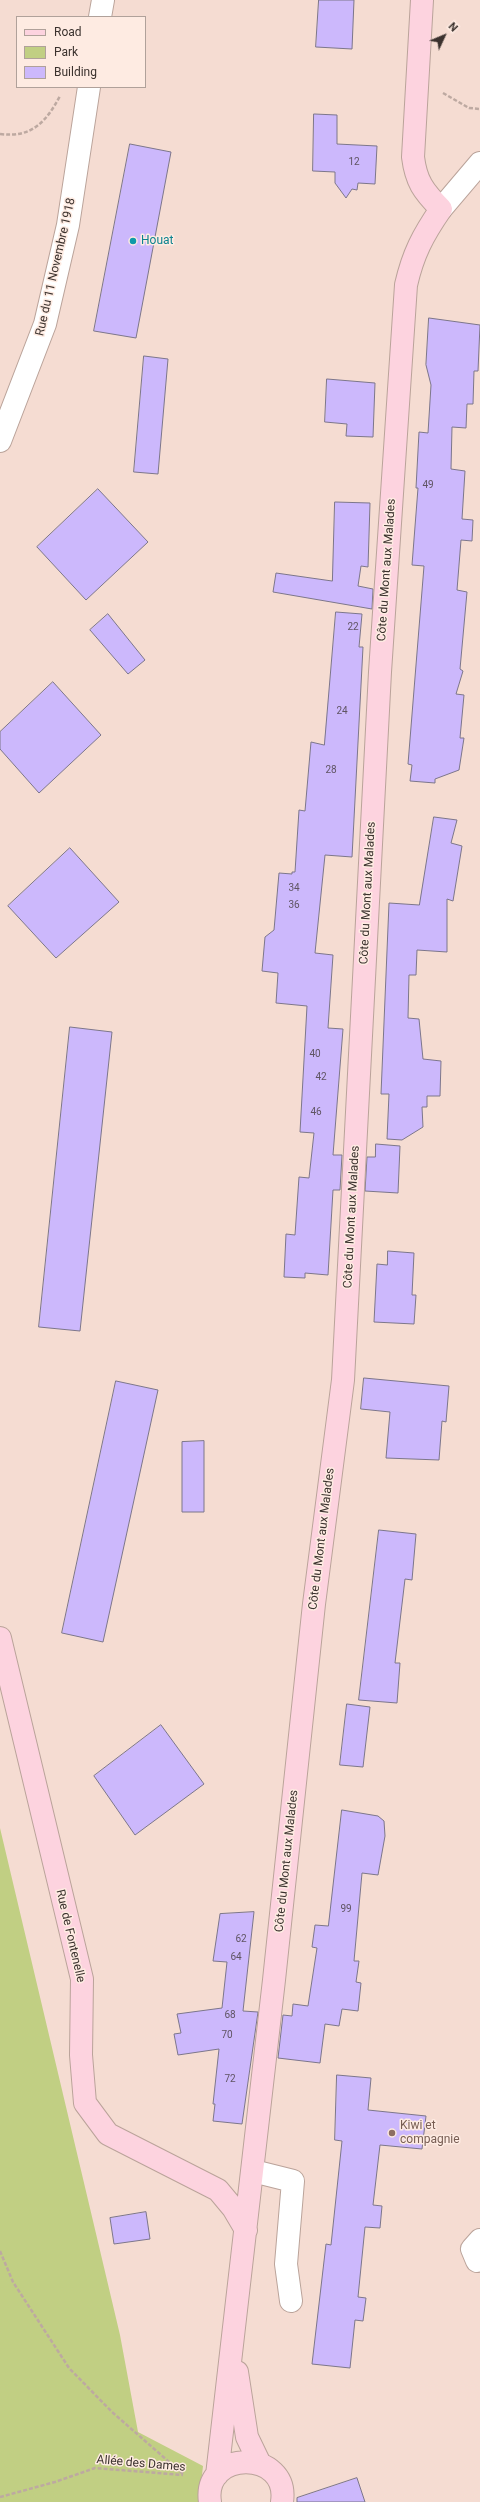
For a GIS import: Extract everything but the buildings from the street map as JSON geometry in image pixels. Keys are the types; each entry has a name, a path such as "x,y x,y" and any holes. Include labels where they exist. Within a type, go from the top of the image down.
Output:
{"street":[{"path":"100,16 103,0"},
{"path":"422,0 413,157 416,175 423,190 441,209 480,163"},
{"name":"Rue du 11 Novembre 1918","path":"0,441 46,324 68,225 89,88"},
{"name":"Côte du Mont aux Malades","path":"233,2347 314,1604 343,1380 380,680 406,285 415,252 423,235 441,209"},
{"name":"Rue de Fontenelle","path":"0,1638 82,1979 81,2055 85,2103 108,2134 218,2190 234,2208 246,2230"},
{"path":"253,2171 293,2181 286,2264 291,2301"},
{"path":"477,2262 472,2249 480,2240"},
{"path":"233,2347 247,2437 260,2464"},
{"path":"213,2488 233,2347"},
{"path":"213,2488 223,2469 241,2461 260,2464 274,2474 279,2482 282,2502"}],"path":[{"path":"418,66 445,95 469,108 480,109"},
{"path":"0,134 26,133 39,125 48,117 64,90"},
{"path":"0,2251 13,2282 69,2368 112,2412 184,2475"},
{"name":"Allée des Dames","path":"0,2497 55,2482 95,2468 184,2475 213,2488"}],"green space":[{"path":"0,1828 120,2335 138,2432 203,2466 199,2502 0,2502"}],"place":[{"name":"Houat","path":"133,241"},
{"name":"Kiwi et compagnie","path":"392,2133"}]}
